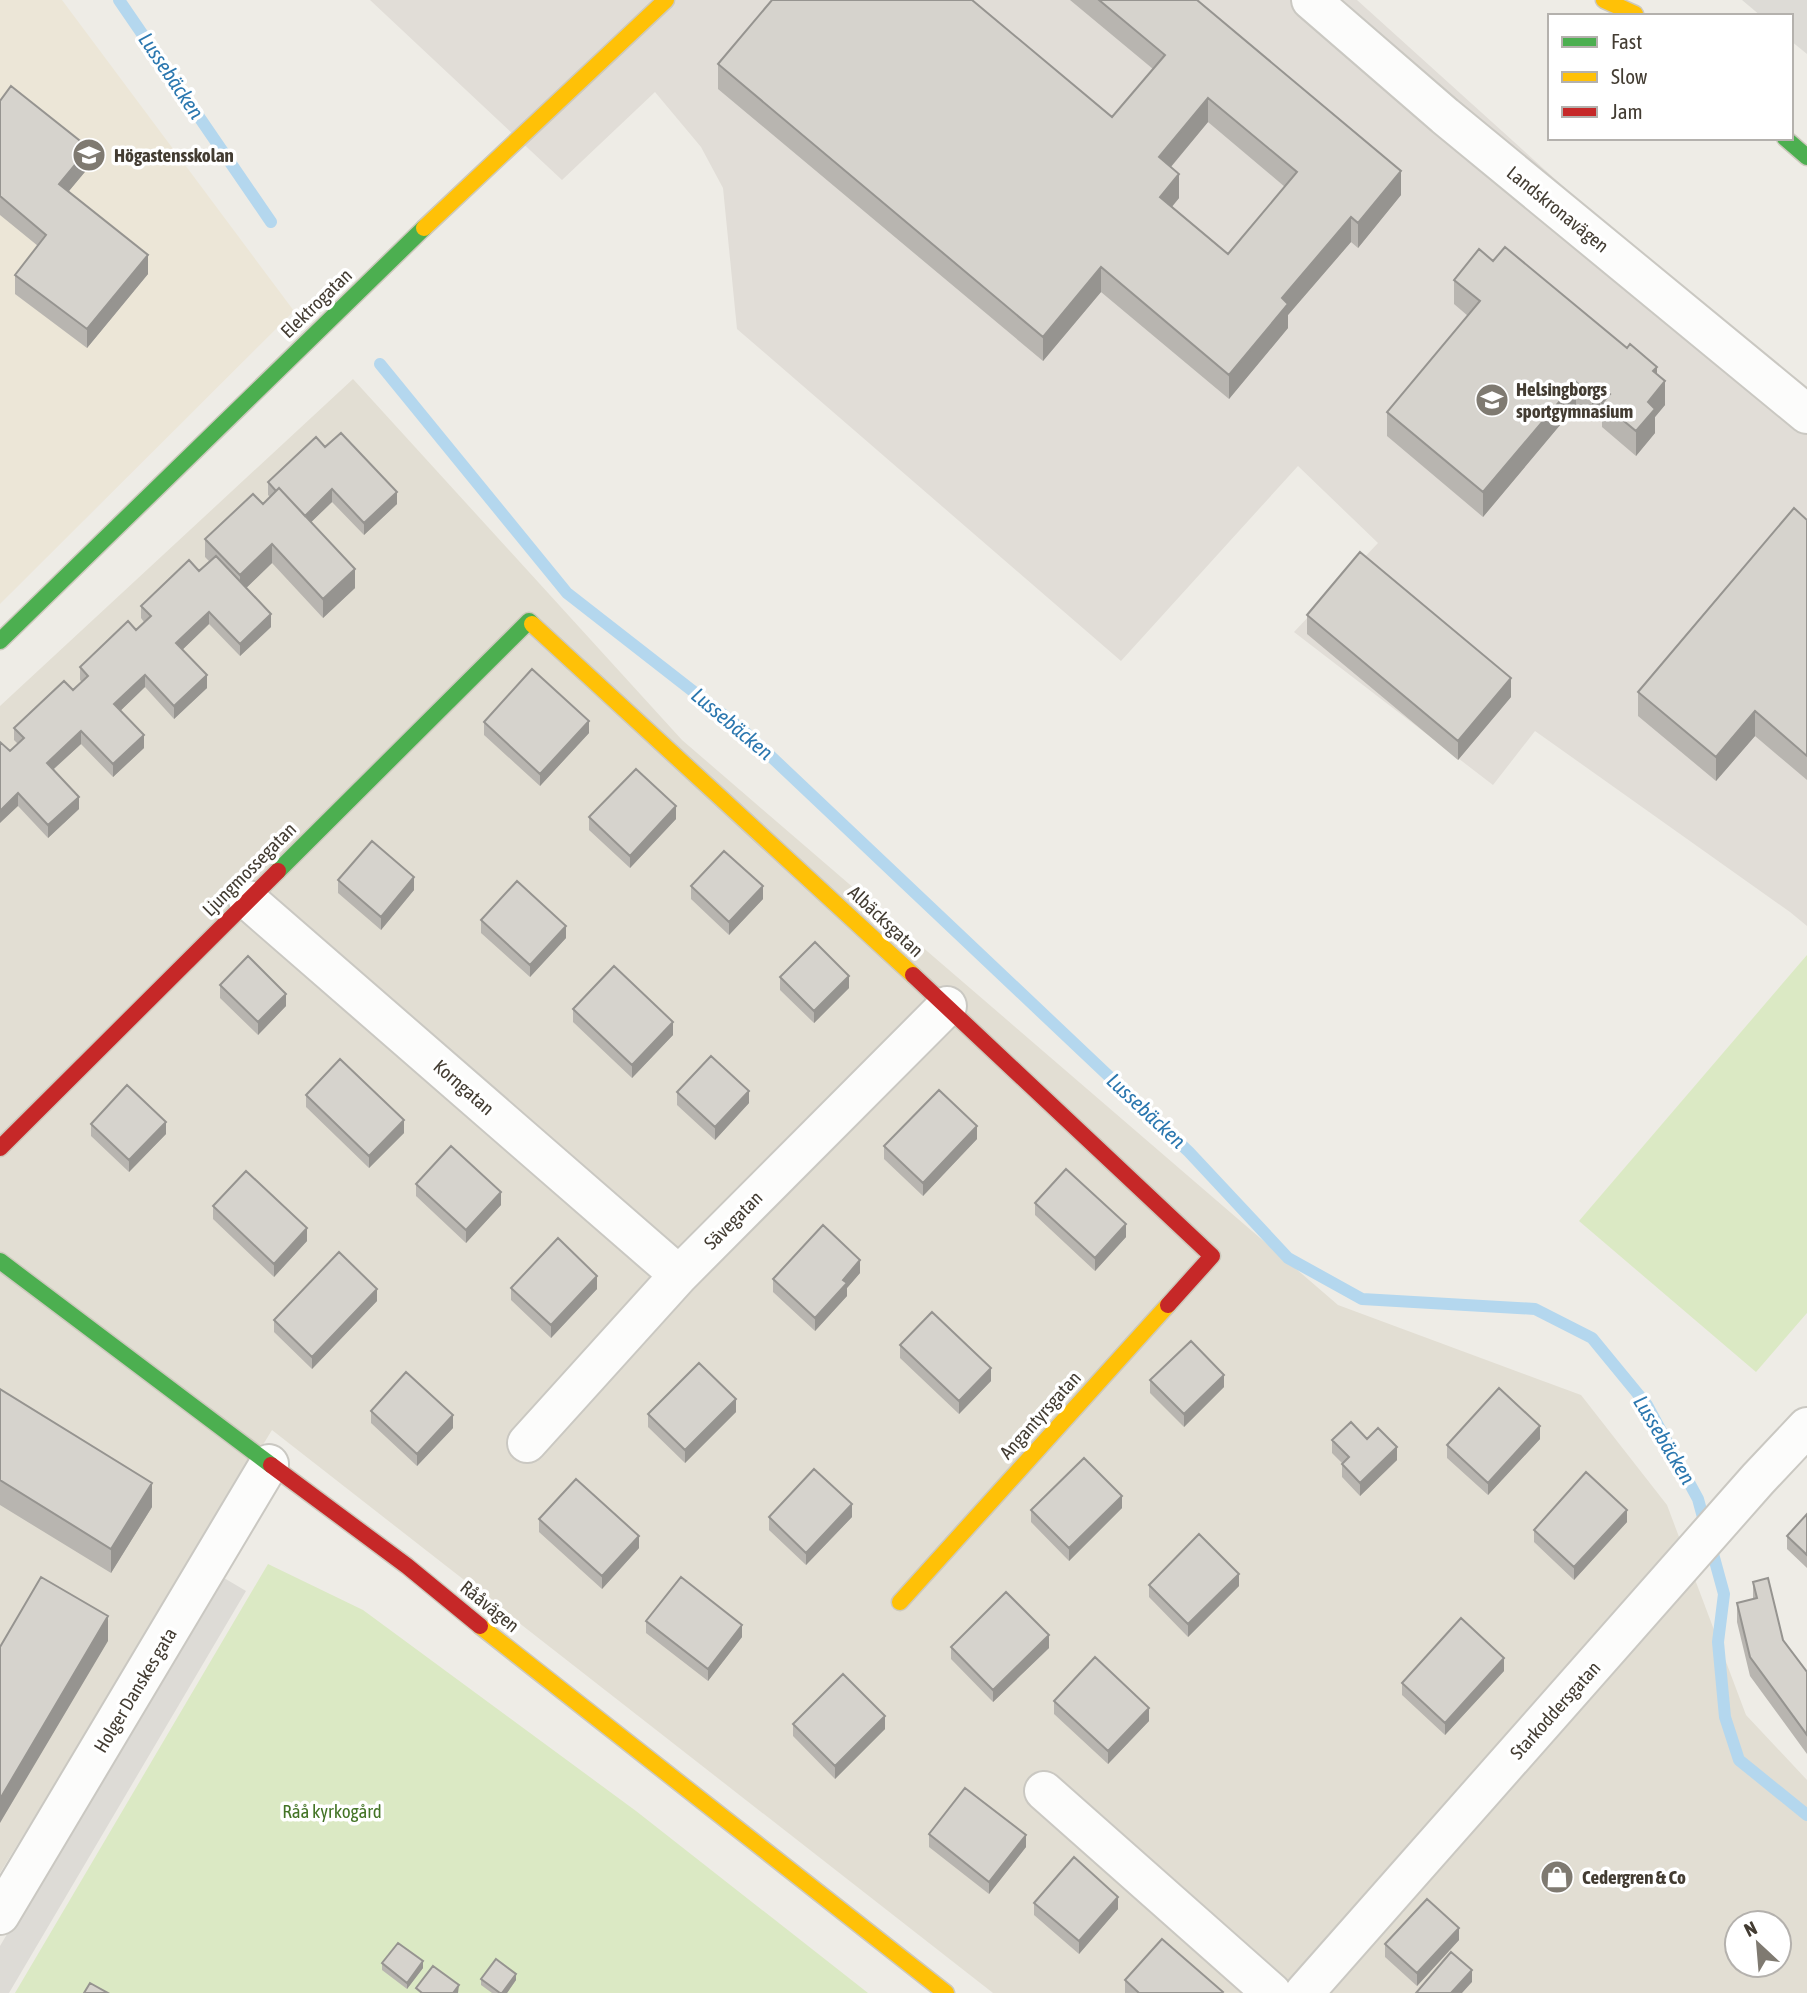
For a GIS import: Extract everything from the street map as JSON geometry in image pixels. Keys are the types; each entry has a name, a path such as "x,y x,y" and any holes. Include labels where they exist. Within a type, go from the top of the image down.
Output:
{"street":[{"name":"Elektrogatan","path":"0,641 386,264 666,0"},
{"name":"Landskronavägen","path":"1311,0 1445,116 1807,414"},
{"path":"1604,0 1634,14"},
{"path":"1787,140 1807,157"},
{"name":"Ljungmossegatan","path":"0,1147 529,621"},
{"name":"Albäcksgatan","path":"529,621 947,1006 1212,1256"},
{"name":"Korngatan","path":"248,900 679,1275"},
{"name":"Sävegatan","path":"527,1443 679,1275 947,1006"},
{"name":"Angantyrsgatan","path":"900,1602 1212,1256"},
{"name":"Rååvägen","path":"0,1261 407,1566 946,1993"},
{"name":"Starkoddersgatan","path":"1304,1993 1807,1427"},
{"name":"Holger Danskes gata","path":"0,1914 269,1464"},
{"path":"1044,1791 1272,1993"}],"shaded area":[{"name":"Högastensskolan","path":"0,0 62,0 294,311 0,604"},
{"path":"370,0 1357,0 1807,407 1807,926 1535,731 1493,785 1294,632 1378,543 1298,466 1121,661 737,329 723,188 701,147 655,92 562,180"},
{"path":"1742,0 1807,0 1807,54 1793,43 1793,14 1759,14"},
{"path":"353,379 682,740 1338,1305 1581,1395 1667,1505 1746,1715 1807,1780 1807,1993 993,1993 272,1430 0,1873 0,706"},
{"path":"219,1575 246,1591 9,1993 0,1993 0,1946"}],"green space":[{"path":"1807,955 1807,1313 1756,1372 1579,1221"},
{"name":"Råå kyrkogård","path":"268,1564 363,1610 636,1811 868,1993 15,1993"}],"building":[{"path":"772,0 972,0 1112,117 1165,55 1099,0 1197,0 1401,171 1358,223 1351,217 1282,298 1288,304 1229,375 1101,267 1043,337 718,64","holes":["1208,98 1297,172 1228,254 1160,197 1179,174 1159,157"]},
{"path":"11,86 89,148 59,184 148,255 87,329 15,275 46,235 0,196 0,101"},
{"path":"1505,247 1627,348 1630,344 1657,367 1653,371 1665,381 1648,402 1655,409 1636,431 1602,403 1610,394 1600,386 1592,395 1576,382 1483,492 1387,412 1480,301 1454,280 1479,249 1493,261"},
{"path":"341,433 397,492 364,523 332,489 305,516 279,488 276,491 268,482 316,437 325,447"},
{"path":"279,488 355,569 323,599 272,544 240,575 205,539 253,494 263,504"},
{"path":"1794,508 1807,520 1807,756 1755,711 1716,757 1638,692"},
{"path":"1360,552 1511,678 1458,741 1307,615"},
{"path":"216,556 271,614 240,644 209,612 176,643 207,675 174,706 145,675 114,704 144,735 113,764 81,731 47,763 79,797 48,825 18,793 0,811 0,742 10,751 24,738 14,728 64,681 73,690 88,676 80,667 128,621 136,630 151,616 141,606 189,560 199,571"},
{"path":"532,669 589,721 540,774 484,722"},
{"path":"636,769 676,806 630,856 589,817"},
{"path":"372,841 414,877 381,917 338,880"},
{"path":"724,851 763,886 729,922 691,886"},
{"path":"517,881 566,926 530,965 481,920"},
{"path":"815,942 849,976 814,1011 780,977"},
{"path":"248,956 286,994 258,1022 220,985"},
{"path":"614,966 673,1022 632,1065 573,1009"},
{"path":"711,1056 749,1091 715,1127 677,1092"},
{"path":"340,1059 404,1120 369,1156 306,1095"},
{"path":"127,1085 166,1122 129,1160 91,1124"},
{"path":"939,1090 977,1126 923,1183 884,1146"},
{"path":"451,1146 501,1192 466,1230 416,1184"},
{"path":"1066,1169 1126,1224 1095,1258 1035,1203"},
{"path":"246,1171 307,1228 274,1264 213,1206"},
{"path":"823,1225 860,1260 843,1280 847,1283 815,1318 773,1279"},
{"path":"558,1238 597,1276 551,1325 511,1288"},
{"path":"339,1252 377,1289 312,1357 274,1320"},
{"path":"932,1312 991,1368 959,1401 900,1345"},
{"path":"1191,1341 1224,1375 1184,1414 1150,1380"},
{"path":"699,1363 736,1399 685,1450 648,1414"},
{"path":"406,1372 453,1415 417,1454 371,1411"},
{"path":"1499,1388 1540,1426 1488,1483 1447,1445"},
{"path":"0,1389 152,1483 111,1549 0,1480"},
{"path":"1351,1422 1367,1439 1378,1428 1397,1447 1360,1483 1342,1464 1349,1457 1332,1440"},
{"path":"1084,1458 1122,1496 1069,1548 1031,1510"},
{"path":"814,1469 852,1504 806,1553 769,1517"},
{"path":"1586,1472 1627,1510 1574,1567 1534,1530"},
{"path":"576,1479 639,1536 602,1576 539,1519"},
{"path":"1807,1514 1807,1555 1787,1536"},
{"path":"1199,1534 1239,1574 1188,1624 1149,1585"},
{"path":"41,1577 108,1616 0,1799 0,1647"},
{"path":"681,1577 742,1625 708,1669 646,1621"},
{"path":"1768,1578 1783,1640 1807,1672 1807,1735 1750,1657 1737,1603 1757,1598 1753,1582"},
{"path":"1006,1592 1049,1635 993,1690 951,1647"},
{"path":"1461,1618 1504,1658 1445,1723 1402,1683"},
{"path":"1095,1657 1149,1708 1108,1751 1054,1701"},
{"path":"843,1674 885,1716 835,1766 793,1724"},
{"path":"965,1788 1026,1835 989,1882 929,1834"},
{"path":"1074,1857 1118,1897 1079,1941 1034,1903"},
{"path":"1427,1899 1459,1928 1417,1973 1385,1944"},
{"path":"1162,1939 1223,1992 1139,1993 1125,1980"},
{"path":"398,1943 423,1961 407,1983 382,1963"},
{"path":"1451,1952 1472,1970 1451,1993 1416,1993"},
{"path":"496,1959 516,1974 502,1993 481,1979"},
{"path":"433,1966 459,1985 453,1993 422,1993 416,1988"},
{"path":"90,1983 108,1993 84,1993"}],"waterway":[{"name":"Lussebäcken","path":"119,0 271,222"},
{"name":"Lussebäcken","path":"380,364 567,593 744,731 1189,1152 1288,1258 1362,1299 1535,1309 1592,1338 1647,1405 1698,1499 1724,1594 1718,1642 1725,1717 1739,1760 1807,1815"}],"traffic: fast":[{"path":"1787,140 1807,157"},
{"path":"0,641 424,228"},
{"path":"278,871 529,621 532,624"},
{"path":"0,1261 271,1465"}],"traffic: slow":[{"path":"424,228 666,0"},
{"path":"1604,0 1635,14"},
{"path":"532,624 913,975"},
{"path":"900,1602 1168,1305"},
{"path":"480,1626 946,1993"}],"traffic: jam":[{"path":"0,1148 278,871"},
{"path":"913,975 1212,1256 1168,1305"},
{"path":"271,1465 407,1566 480,1626"}],"place":[{"name":"Högastensskolan","path":"89,155"},
{"name":"Helsingborgs sportgymnasium","path":"1492,400"},
{"name":"Cedergren & Co","path":"1557,1877"}]}
